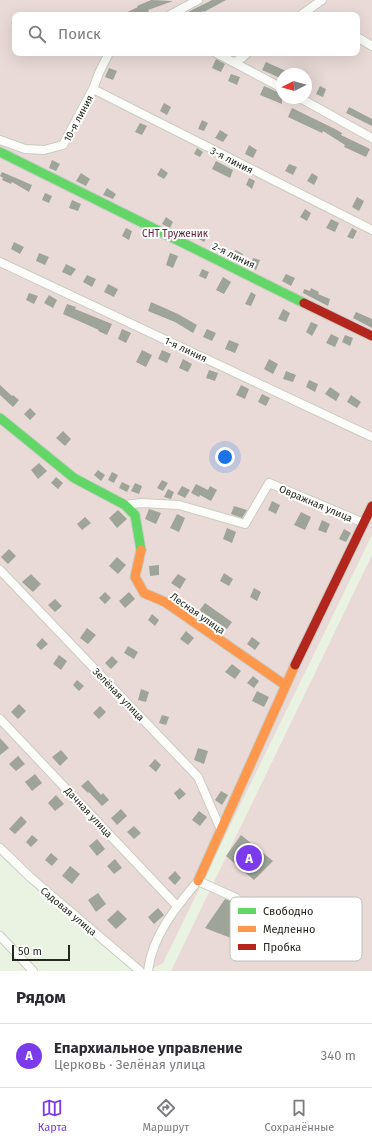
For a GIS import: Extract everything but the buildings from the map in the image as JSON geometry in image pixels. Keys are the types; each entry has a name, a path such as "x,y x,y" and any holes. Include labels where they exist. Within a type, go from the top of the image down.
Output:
{"street":[{"path":"176,12 198,0"},
{"path":"306,12 322,0"},
{"path":"360,39 372,46"},
{"name":"10-я линия","path":"0,140 25,149 44,150 63,145 93,90 108,56"},
{"path":"222,56 276,85"},
{"path":"234,62 244,56"},
{"name":"3-я линия","path":"93,90 372,230"},
{"path":"311,104 372,138"},
{"name":"2-я линия","path":"0,152 372,336"},
{"name":"1-я линия","path":"0,262 372,437"},
{"name":"Лесная улица","path":"0,418 74,478 125,505 135,515 141,549 135,577 144,593 165,602 285,685"},
{"name":"Овражная улица","path":"125,505 141,503 179,505 245,524 269,483 364,523"},
{"path":"148,971 158,936 177,906 198,881 285,685 372,506"},
{"name":"Зелёная улица","path":"0,570 198,777 221,830"},
{"name":"Дачная улица","path":"0,719 177,906"},
{"name":"Садовая улица","path":"0,848 30,877 140,971"},
{"path":"198,881 234,897"},
{"path":"0,936 34,971"}],"green space":[{"name":"СНТ Труженик","path":"0,0 372,0 372,535 163,963 149,971 135,971 0,848"},
{"path":"372,555 372,971 171,971"}],"traffic: fast":[{"path":"0,152 304,303"},
{"path":"0,418 74,478 125,505 135,515 141,550"}],"traffic: slow":[{"path":"141,550 135,577 144,593 165,602 285,685"},
{"path":"198,881 295,665"}],"traffic: jam":[{"path":"304,303 372,336"},
{"path":"295,665 372,506"}],"place":[{"name":"Епархиальное управление","path":"249,858"}]}
